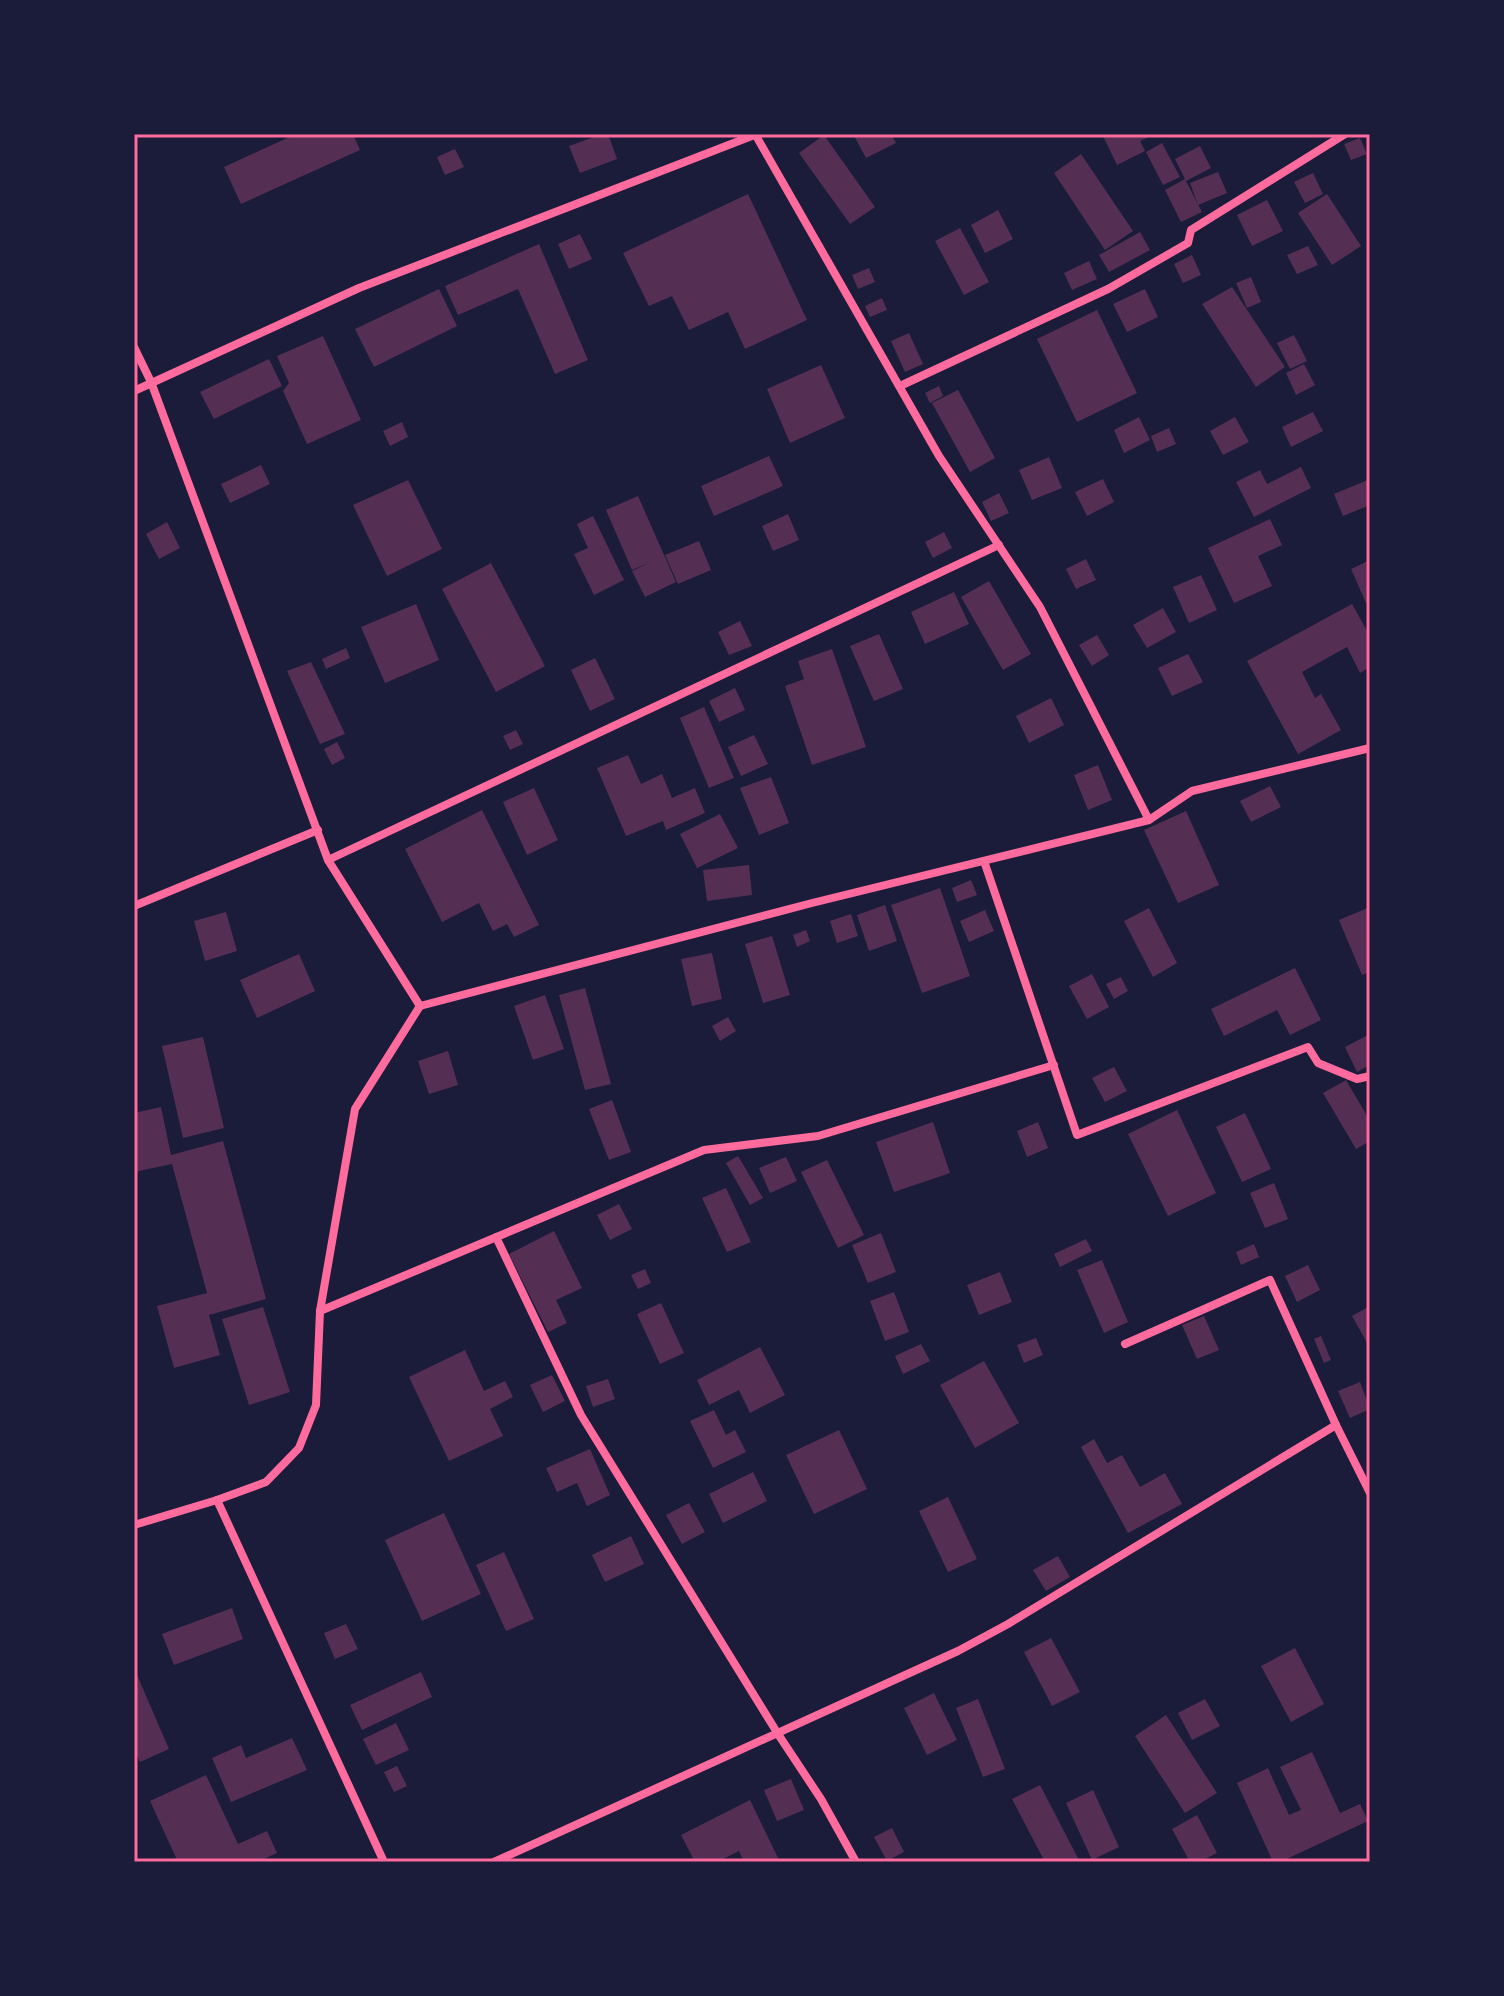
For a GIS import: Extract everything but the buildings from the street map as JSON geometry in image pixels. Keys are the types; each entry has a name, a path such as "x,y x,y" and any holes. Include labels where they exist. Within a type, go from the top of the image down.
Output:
{"street":[{"path":"134,391 359,288 756,134 939,456 1040,607 1149,820"},
{"path":"900,386 1108,289 1188,243 1191,230 1345,134"},
{"path":"134,347 151,382 328,860 420,1006"},
{"path":"328,860 999,545"},
{"path":"134,1525 266,1482 299,1448 316,1405 320,1311 355,1109 420,1006 1149,820 1192,791 1370,748"},
{"path":"134,906 318,830"},
{"path":"984,861 1077,1135 1308,1047 1318,1063 1357,1079 1370,1076"},
{"path":"320,1311 704,1150 818,1136 1054,1065"},
{"path":"496,1237 581,1415 821,1799 856,1862"},
{"path":"1125,1344 1270,1280 1370,1493"},
{"path":"494,1862 958,1651 1008,1624 1336,1425"},
{"path":"1362,1478 1370,1468"},
{"path":"217,1500 384,1862"}]}
